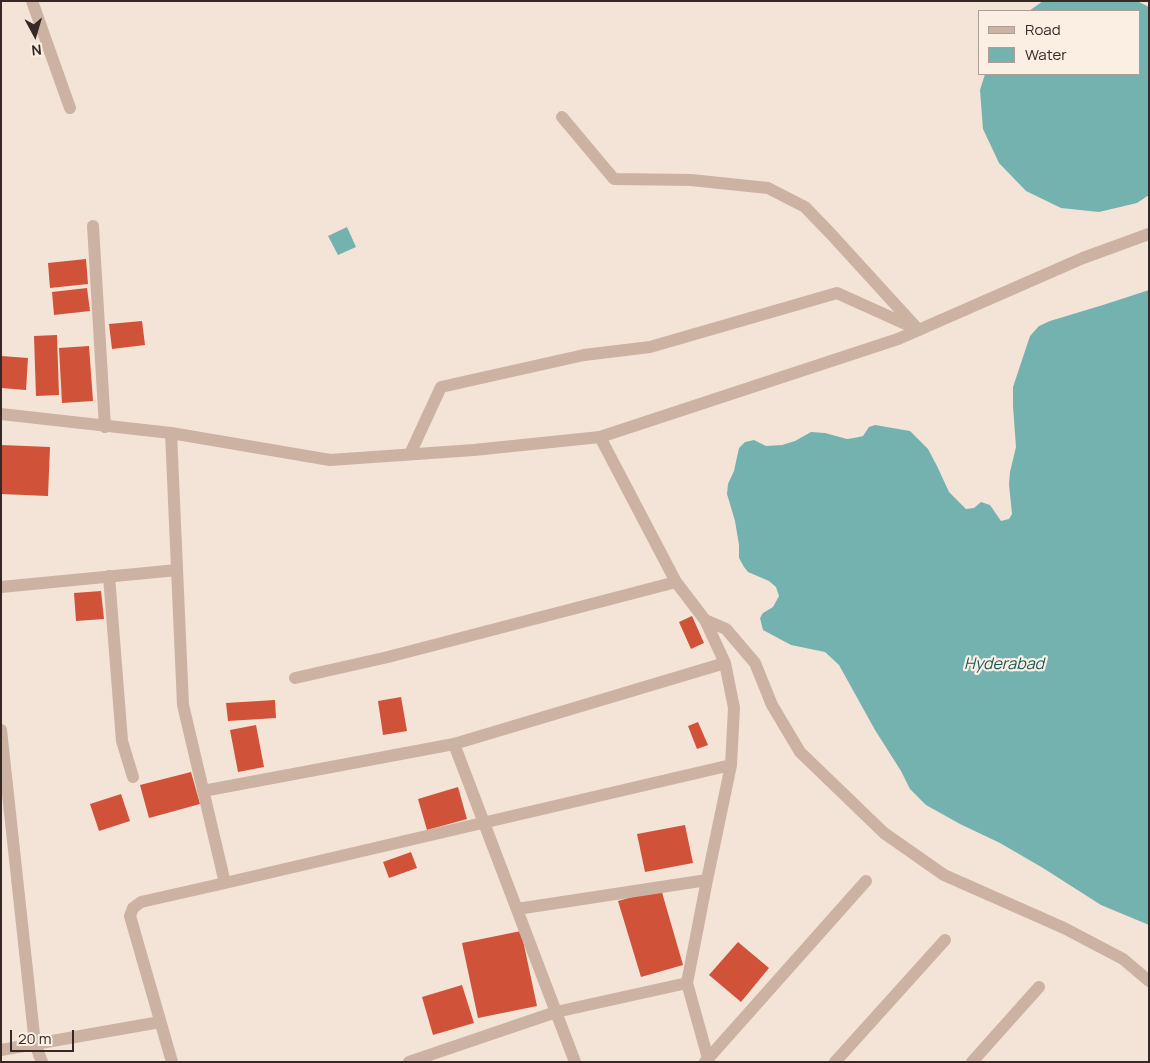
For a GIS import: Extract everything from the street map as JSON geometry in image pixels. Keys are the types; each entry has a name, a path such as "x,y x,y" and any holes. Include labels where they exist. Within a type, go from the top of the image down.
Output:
{"street":[{"path":"32,1 70,108"},
{"path":"562,116 614,179 691,180 768,188 805,207 919,330"},
{"path":"93,226 105,427"},
{"path":"1,414 171,433 330,460 474,450 600,437 898,339 1083,258 1149,234"},
{"path":"410,454 441,387 584,355 650,347 837,293 919,330"},
{"path":"171,433 183,705 226,883"},
{"path":"600,437 676,582 704,620 726,664 734,708 731,765 687,983 707,1061"},
{"path":"1,587 177,570"},
{"path":"109,576 122,741 133,777"},
{"path":"295,678 388,657 676,582"},
{"path":"704,620 726,629 755,662 772,705 800,752 884,833 944,874 1064,928 1124,959 1149,981"},
{"path":"204,790 454,744 726,664"},
{"path":"1,730 6,820 35,1044 42,1062"},
{"path":"454,744 575,1062"},
{"path":"172,1062 130,916 133,908 141,902 731,765"},
{"path":"517,909 707,880"},
{"path":"707,1061 866,881"},
{"path":"835,1062 945,940"},
{"path":"409,1062 556,1012 687,983"},
{"path":"972,1062 1039,987"},
{"path":"10,1062 4,1049 160,1022"}],"water":[{"path":"1043,1 1137,1 1149,7 1149,195 1137,203 1099,212 1061,208 1026,191 999,163 983,129 980,90 985,75 1140,75 1140,10 1030,10"},
{"path":"347,227 356,247 338,255 328,236"},
{"name":"Hyderabad","path":"1149,290 1149,925 1101,905 1000,843 926,805 910,789 839,665 825,652 791,645 763,630 760,618 763,613 773,607 779,596 776,587 769,581 748,572 739,558 735,521 727,494 728,484 734,471 739,448 745,442 754,440 766,446 782,445 795,441 811,432 825,433 847,439 863,436 869,427 875,425 910,431 928,449 949,492 966,509 974,508 981,502 990,505 1001,521 1009,519 1012,514 1009,484 1010,472 1016,447 1013,387 1030,336 1039,326 1050,321"}],"building":[{"path":"86,259 88,284 50,288 48,263"},
{"path":"87,288 90,311 54,315 52,292"},
{"path":"142,321 145,345 112,349 109,324"},
{"path":"57,335 59,395 36,396 34,336"},
{"path":"89,346 93,401 62,403 59,348"},
{"path":"1,356 28,358 26,390 1,388"},
{"path":"1,445 50,447 48,496 1,494"},
{"path":"101,591 104,619 76,621 74,593"},
{"path":"692,616 704,643 691,649 679,622"},
{"path":"401,697 407,731 383,735 378,701"},
{"path":"275,700 276,718 228,721 226,703"},
{"path":"698,722 708,745 697,749 688,726"},
{"path":"256,725 264,767 238,772 230,730"},
{"path":"191,772 200,804 149,818 140,785"},
{"path":"458,787 467,819 427,830 418,799"},
{"path":"121,794 130,821 99,831 90,804"},
{"path":"685,825 693,863 645,872 637,834"},
{"path":"411,852 417,868 389,878 383,862"},
{"path":"661,889 683,965 641,977 618,901"},
{"path":"521,931 537,1006 478,1018 462,943"},
{"path":"738,942 769,968 741,1002 709,975"},
{"path":"462,985 474,1023 433,1035 422,997"}]}
